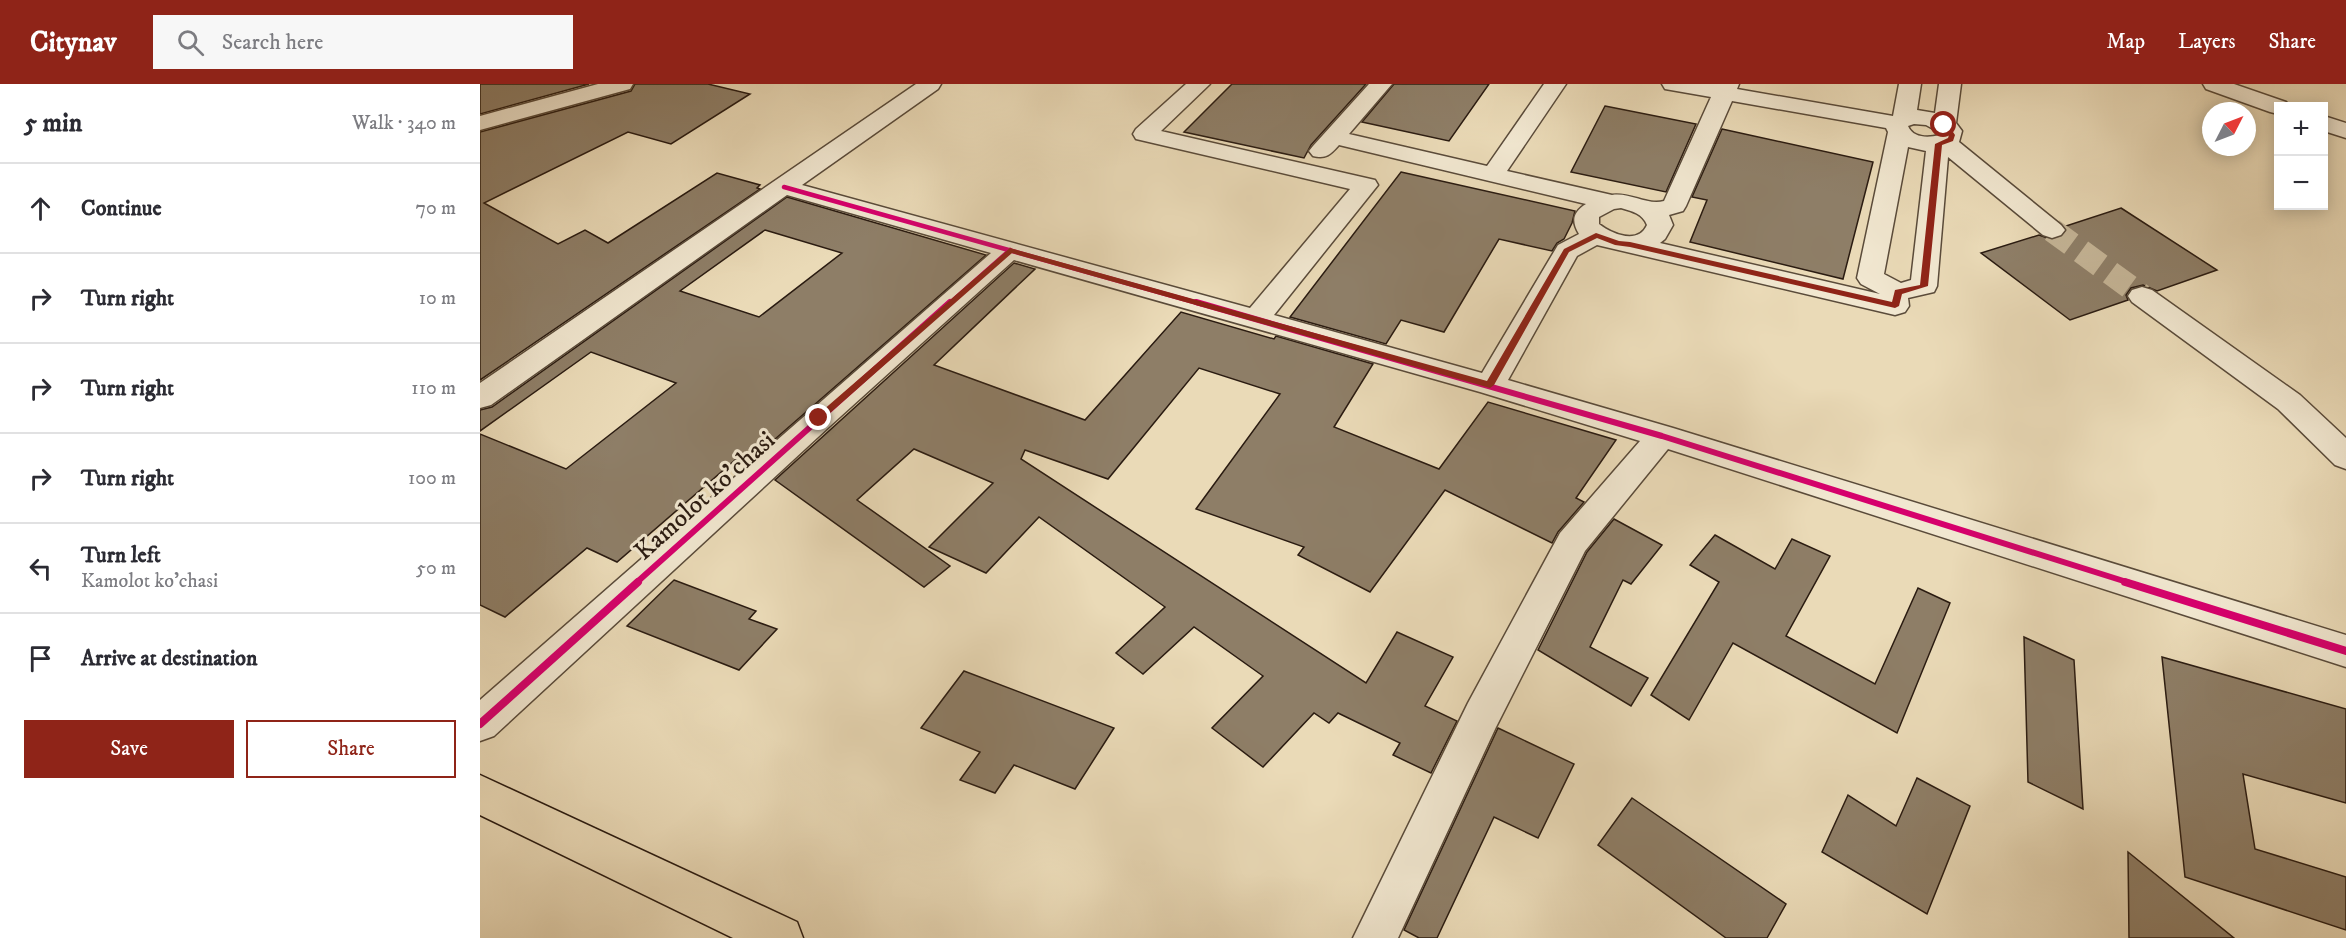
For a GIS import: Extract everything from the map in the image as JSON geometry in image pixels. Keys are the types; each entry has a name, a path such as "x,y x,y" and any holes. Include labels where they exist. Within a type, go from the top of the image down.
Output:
{"main road":[{"path":"480,794 781,938"}],"street":[{"path":"480,123 622,84"},
{"path":"480,398 930,84"},
{"path":"1199,84 1144,134 1366,185 1256,320"},
{"path":"1304,170 1381,84"},
{"path":"1493,174 1555,84"},
{"path":"1673,84 1725,89 1900,124 1932,119 1943,137 2052,230"},
{"path":"1910,84 1870,278 1898,292 1924,286 1950,84"},
{"path":"2214,84 2274,106"},
{"path":"1653,212 1674,206 1725,89"},
{"path":"2328,124 2346,131"},
{"path":"1333,137 1611,202 1634,203 1653,212 1659,219 1658,233 1652,239 1630,244 1618,244 1596,235 1589,229 1586,222 1587,215 1600,204 1611,202"},
{"path":"784,187 1490,385 1662,436 2346,651"},
{"path":"1490,385 1566,251 1596,235"},
{"path":"1630,244 1895,306 1898,292"},
{"name":"Kamolot ko'chasi","path":"480,724 819,418 1010,250"},
{"path":"2142,296 2289,402 2346,457"},
{"path":"1375,938 1482,715 1572,542 1662,436"}],"building":[{"path":"480,84 589,84 480,114"},
{"path":"635,84 708,84 750,94 671,144 628,132 484,203 558,244 585,230 608,243 717,173 760,185 757,188 760,189 480,380 480,132 631,91"},
{"path":"1232,84 1366,84 1311,145 1304,158 1184,132"},
{"path":"1394,84 1489,84 1449,141 1362,122"},
{"path":"1605,106 1696,124 1666,192 1571,172"},
{"path":"1722,129 1873,162 1843,279 1690,242 1707,200 1692,197"},
{"path":"1401,172 1575,211 1572,223 1564,239 1557,243 1552,251 1499,239 1444,332 1401,320 1386,344 1290,317"},
{"path":"787,197 986,255 750,461 741,455 617,562 587,548 505,617 480,605 480,434 566,469 676,383 591,352 480,431 480,410 492,407","holes":["765,230 842,253 759,317 680,291"]},
{"path":"2121,208 2217,270 2157,291 2143,285 2131,288 2126,295 2128,300 2070,320 1981,253 2039,235 2053,240 2063,236 2067,230 2066,226"},
{"path":"1014,263 1035,269 934,365 1085,420 1181,312 1373,364 1334,427 1439,469 1488,402 1616,440 1576,498 1584,502 1558,532 1552,543 1445,490 1370,592 1298,555 1304,547 1196,509 1280,394 1199,368 1108,479 1025,450 1021,459 1366,683 1397,632 1453,657 1425,706 1457,721 1431,773 1393,755 1400,743 1338,713 1329,723 1314,713 1263,767 1212,728 1263,676 1194,627 1143,674 1116,653 1165,607 1039,517 986,573 929,547 993,483 914,449 857,500 950,566 924,587 775,480"},
{"path":"1614,519 1662,545 1631,584 1623,580 1590,647 1648,678 1631,706 1538,650 1587,552"},
{"path":"1715,535 1775,569 1792,539 1830,556 1786,636 1875,684 1918,588 1950,603 1897,733 1733,643 1689,720 1651,695 1719,582 1690,565"},
{"path":"674,580 756,611 749,619 777,629 739,670 627,626"},
{"path":"2024,637 2074,660 2083,809 2028,782"},
{"path":"2162,657 2346,709 2346,803 2243,774 2255,849 2346,877 2346,930 2185,877"},
{"path":"964,671 1114,728 1075,789 1014,765 995,793 960,780 980,752 921,728"},
{"path":"1498,728 1574,764 1538,838 1494,817 1437,938 1419,938 1404,930"},
{"path":"1917,778 1970,806 1927,914 1822,852 1848,795 1896,826"},
{"path":"1632,798 1786,904 1767,938 1726,938 1598,845"},
{"path":"2128,852 2234,938 2129,938"}],"tunnel":[{"path":"2052,230 2142,296"}],"cycle path":[{"path":"784,187 1490,385 1662,436 2346,651"},
{"path":"480,724 819,418 1010,250"}],"route":[{"path":"819,418 1010,250 1490,385 1566,251 1596,235 1618,244 1630,244 1895,306 1898,292 1924,286 1938,144 1950,140 1952,135 1951,130 1944,125"}]}
